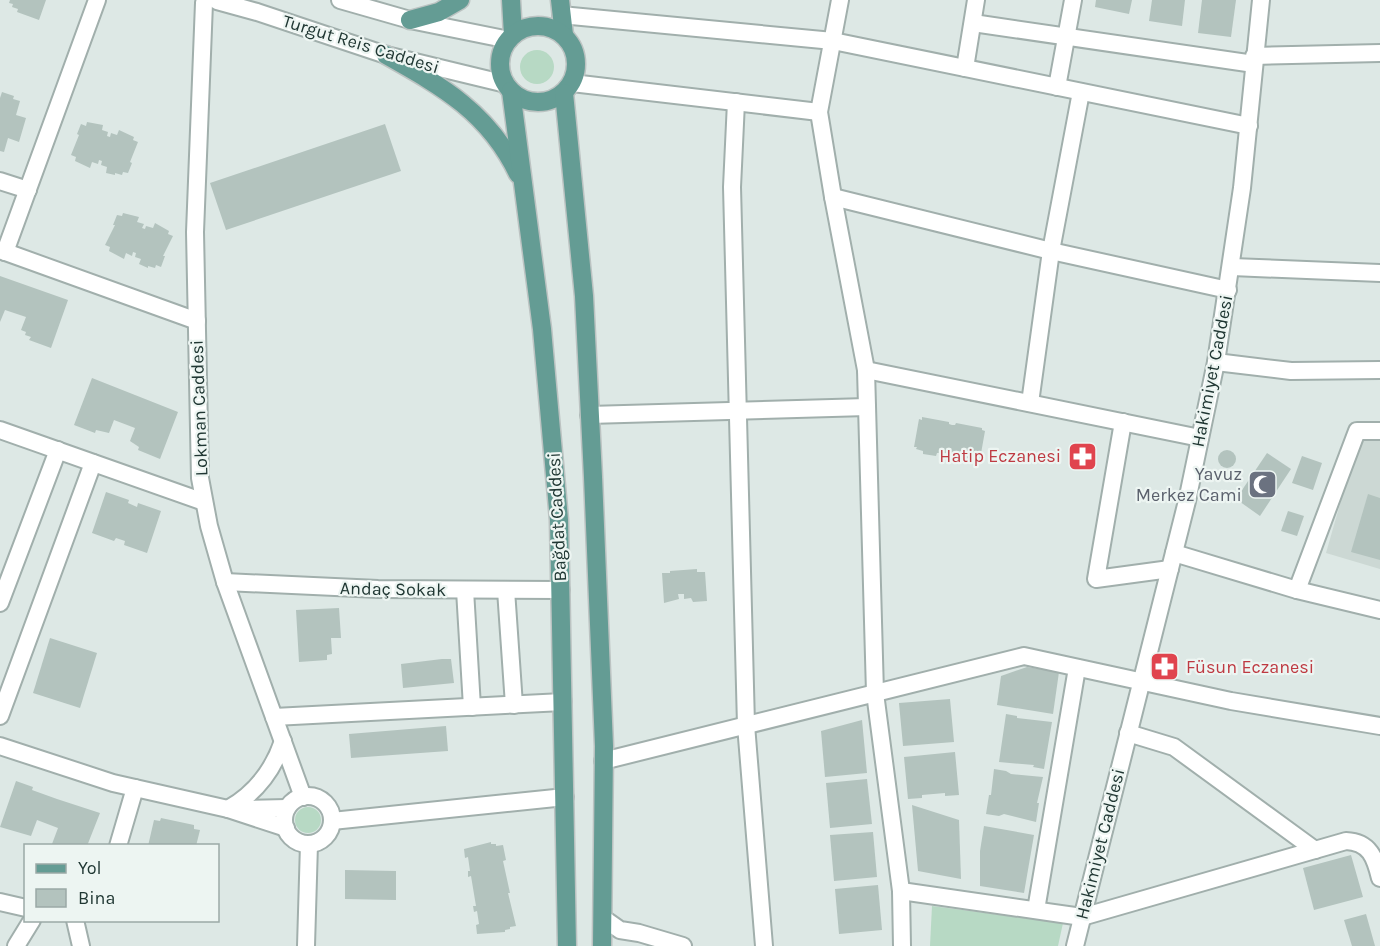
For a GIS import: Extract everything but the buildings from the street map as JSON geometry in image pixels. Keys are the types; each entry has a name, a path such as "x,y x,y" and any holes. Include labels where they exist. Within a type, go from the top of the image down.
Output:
{"main road":[{"path":"410,20 439,12 460,0"},
{"path":"511,0 511,37"},
{"path":"561,7 564,35"},
{"path":"533,26 544,26 564,35 572,45 576,57 576,70 568,88 556,98 537,102 528,100 509,88 500,66 504,48 511,37 522,29 533,26"},
{"path":"386,55 442,88 471,109 504,147 524,191"},
{"name":"Bağdat Caddesi","path":"509,88 524,191 551,424 559,519 567,946"},
{"name":"Bağdat Caddesi","path":"568,88 584,296 590,415 603,760 602,946"}],"street":[{"path":"97,0 28,190 3,251 197,321"},
{"name":"Turgut Reis Caddesi","path":"340,0 410,20 511,37"},
{"path":"840,0 819,112 866,370 875,693 901,891 902,946"},
{"path":"965,68 976,0"},
{"path":"1057,87 1073,0"},
{"name":"Hakimiyet Caddesi","path":"1075,946 1172,561 1216,362 1232,267 1261,0"},
{"name":"Turgut Reis Caddesi","path":"208,1 258,12 386,55 509,88"},
{"name":"Lokman Caddesi","path":"208,1 195,232 198,454 204,502 225,582 303,797"},
{"path":"561,7 833,41 1249,126"},
{"path":"973,23 1254,60 1380,53"},
{"path":"568,88 736,102 819,112"},
{"path":"1030,404 1051,251 1081,92"},
{"path":"736,102 732,187 746,725 764,946"},
{"path":"0,181 28,190"},
{"path":"833,197 1051,251 1228,290"},
{"path":"1232,267 1380,273"},
{"path":"1216,362 1291,370 1380,370"},
{"path":"866,370 1200,438"},
{"path":"590,415 867,407"},
{"path":"1123,422 1096,579 1172,561 1380,610"},
{"path":"0,430 204,502"},
{"path":"1297,590 1357,431 1380,431"},
{"path":"0,603 58,450"},
{"path":"0,716 93,463"},
{"name":"Andaç Sokak","path":"225,582 378,590 561,590"},
{"path":"465,590 472,707"},
{"path":"506,590 514,705"},
{"path":"603,760 1024,656 1231,701 1380,726"},
{"path":"1036,910 1077,668"},
{"path":"274,717 563,702"},
{"path":"1128,733 1174,747 1315,850"},
{"path":"228,809 249,796 265,778 276,760 283,741"},
{"path":"0,746 69,770 228,809 286,828"},
{"path":"119,844 135,788"},
{"path":"310,796 323,801 331,812 332,821 325,837 309,844 294,839 284,822 287,808 303,797 310,796"},
{"path":"332,821 565,797"},
{"path":"228,809 287,808"},
{"path":"901,891 1082,917 1346,842 1358,843 1373,854 1380,878"},
{"path":"306,946 309,844"},
{"path":"0,902 24,908"},
{"path":"603,918 620,930 639,933 676,945"},
{"path":"16,946 31,922"},
{"path":"75,922 81,946"}],"shaded area":[{"path":"1359,438 1380,438 1380,569 1326,553"}],"green space":[{"path":"537,50 549,55 554,67 549,79 537,84 525,79 520,67 525,55"},
{"path":"308,807 317,811 321,820 317,829 308,833 299,829 295,820 299,811"},
{"path":"932,906 1063,923 1058,946 930,946"}],"place":[{"name":"Hatip Eczanesi","path":"1082,456"},
{"name":"Yavuz Merkez Cami","path":"1263,484"},
{"name":"Füsun Eczanesi","path":"1165,667"}]}
